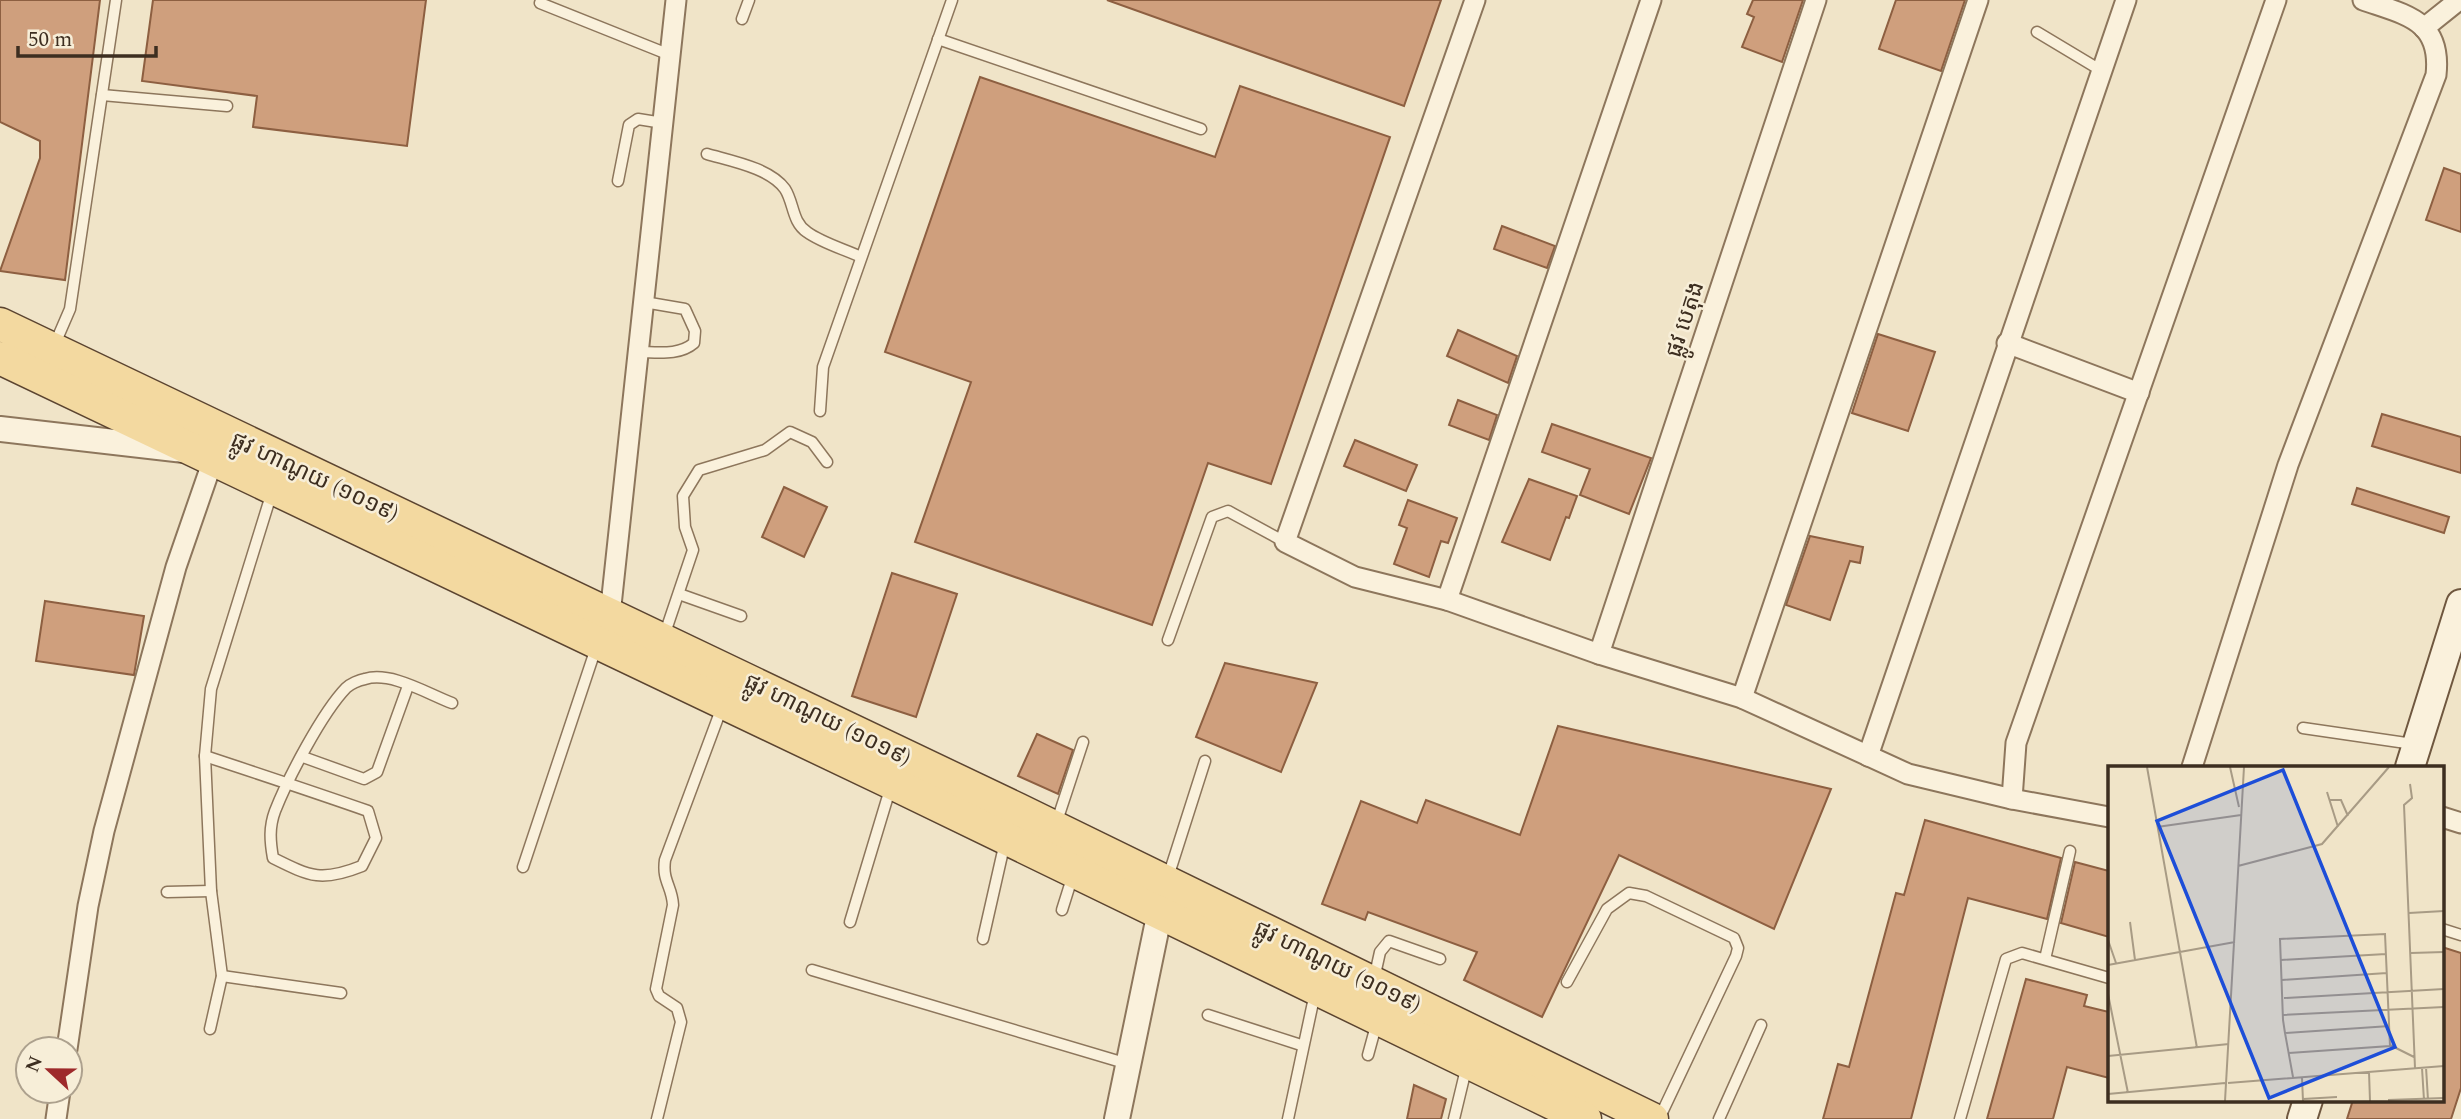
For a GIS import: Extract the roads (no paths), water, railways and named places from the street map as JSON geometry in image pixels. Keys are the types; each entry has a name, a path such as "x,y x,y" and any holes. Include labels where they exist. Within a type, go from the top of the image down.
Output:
{"main road":[{"name":"ផ្លូវ ហាណូយ (១០១៩)","path":"0,324 46,364 203,444 610,615 663,640 1012,824 1075,872 1163,897 1373,983 1652,1119"},
{"name":"ផ្លូវ ហាណូយ (១០១៩)","path":"0,358 46,364"},
{"name":"ផ្លូវ ហាណូយ (១០១៩)","path":"203,444 274,489 892,783 1012,824 1055,828 1163,897 1316,988 1468,1062 1567,1115"},
{"path":"2414,756 2461,604"},
{"path":"2302,1119 2307,1102"}],"street":[{"path":"597,644 610,615 676,0"},
{"path":"1475,0 1285,542 1355,577 1447,600 1599,654 1742,698 1908,774 2012,799 2108,817"},
{"path":"1447,600 1651,0"},
{"name":"ផ្លូវ បេតុង","path":"1599,654 1816,0"},
{"path":"1742,698 1978,0"},
{"path":"1868,755 2126,0"},
{"path":"2012,799 2016,743 2276,0"},
{"path":"2192,766 2288,465 2436,75 2438,54 2431,35 2413,18 2363,0"},
{"path":"2424,28 2459,0"},
{"path":"2007,343 2138,393"},
{"path":"0,429 153,448 203,444 176,568 104,831 88,906 69,1035"},
{"path":"2444,818 2461,823"},
{"path":"1117,1119 1163,897"}],"lane":[{"path":"46,364 70,309 116,0"},
{"path":"742,19 749,0"},
{"path":"820,411 823,367 952,0"},
{"path":"540,3 670,55"},
{"path":"2037,32 2102,71"},
{"path":"938,39 1201,130"},
{"path":"102,95 227,106"},
{"path":"618,181 623,141 629,125 638,120 663,123"},
{"path":"707,154 743,164 776,180 786,191 797,222 807,232 861,257"},
{"path":"638,352 673,352 687,349 694,343 695,331 685,309 644,302"},
{"path":"663,640 693,550 685,527 683,496 699,470 765,450 790,432 811,442 827,462"},
{"path":"210,1029 222,976 211,891 205,756 211,689 274,489"},
{"path":"1168,640 1212,517 1228,511 1285,542"},
{"path":"679,593 741,616"},
{"path":"523,867 597,644"},
{"path":"205,756 289,784 368,811 376,838 362,866 333,877 300,872 273,858 270,836 275,811 289,784 303,757 347,686 366,678 384,678 452,703"},
{"path":"303,757 364,779 372,777 377,772 408,686"},
{"path":"657,1119 681,1022 677,1008 659,996 656,989 673,905 672,895 663,876 665,860 723,703"},
{"path":"2303,728 2414,756"},
{"path":"1055,828 1083,742"},
{"path":"1163,897 1205,761"},
{"path":"850,922 892,783"},
{"path":"983,939 1012,824"},
{"path":"2045,959 2070,850"},
{"path":"1062,910 1075,872"},
{"path":"167,891 211,891"},
{"path":"1567,982 1606,909 1629,893 1647,896 1734,939 1738,948 1736,956 1659,1119"},
{"path":"2444,930 2461,935"},
{"path":"1373,983 1380,952 1389,941 1440,959"},
{"path":"1960,1119 2006,958 2022,953 2108,978"},
{"path":"812,970 1129,1064"},
{"path":"222,976 341,993"},
{"path":"1288,1119 1301,1045 1316,988"},
{"path":"1208,1015 1301,1045"},
{"path":"1368,1055 1378,1018"},
{"path":"1719,1119 1762,1025"},
{"path":"1454,1119 1468,1062"}]}
